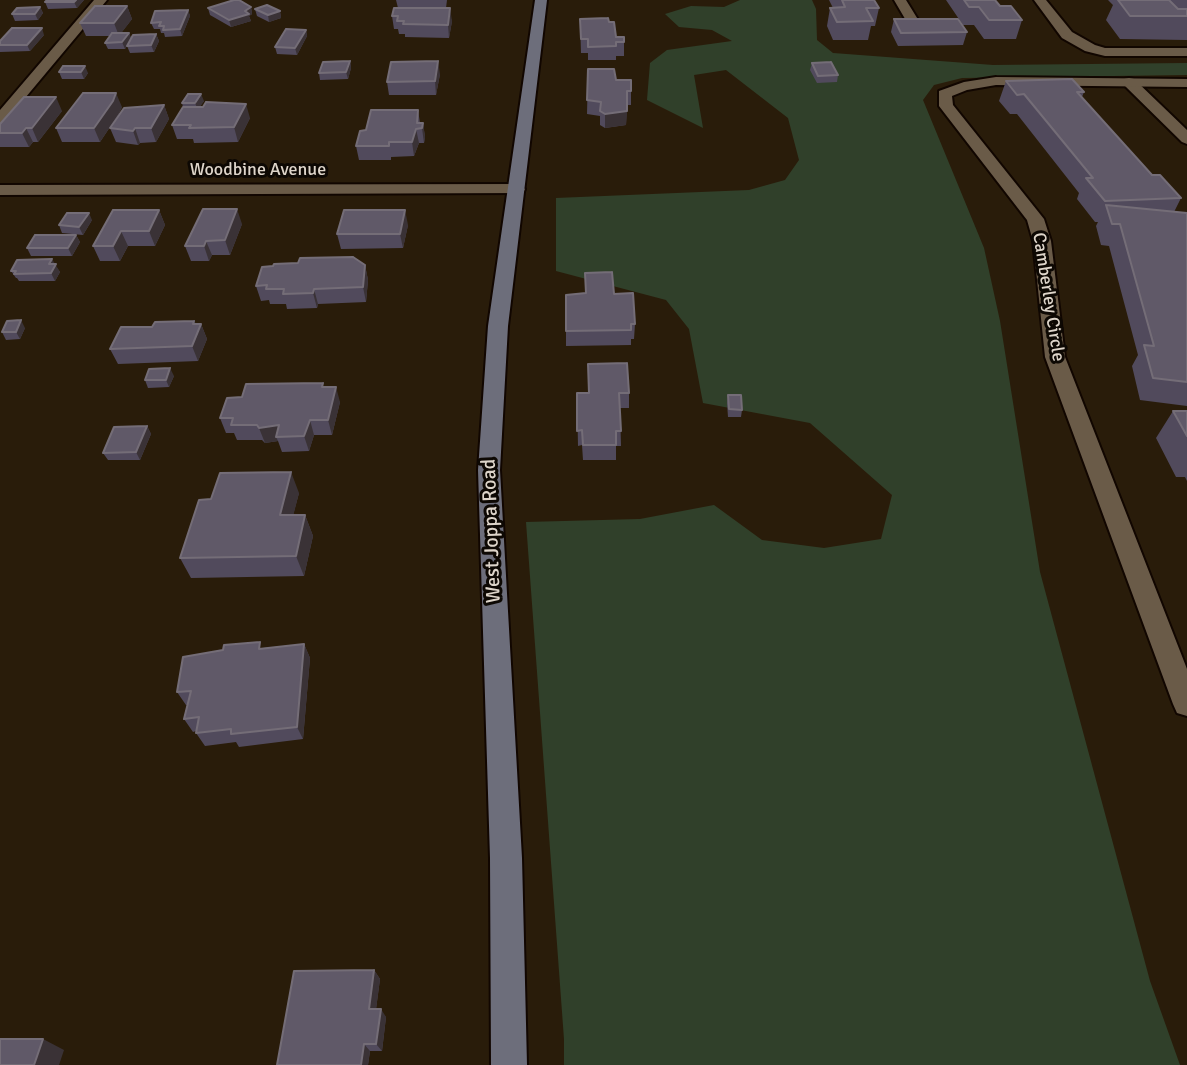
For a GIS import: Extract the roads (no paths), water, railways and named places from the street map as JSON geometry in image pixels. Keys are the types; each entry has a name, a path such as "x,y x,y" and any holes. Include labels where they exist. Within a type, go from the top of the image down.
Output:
{"street":[{"path":"0,119 101,0"},
{"name":"West Joppa Road","path":"509,1065 506,858 489,470 497,340 541,0"},
{"path":"900,0 916,26"},
{"path":"1040,0 1067,35 1105,52 1187,52"},
{"name":"Camberley Circle","path":"1187,83 996,81 964,86 944,94 946,106 1035,219 1042,241 1055,357 1187,704"},
{"path":"1129,82 1187,139"},
{"name":"Woodbine Avenue","path":"0,190 517,189"}]}
